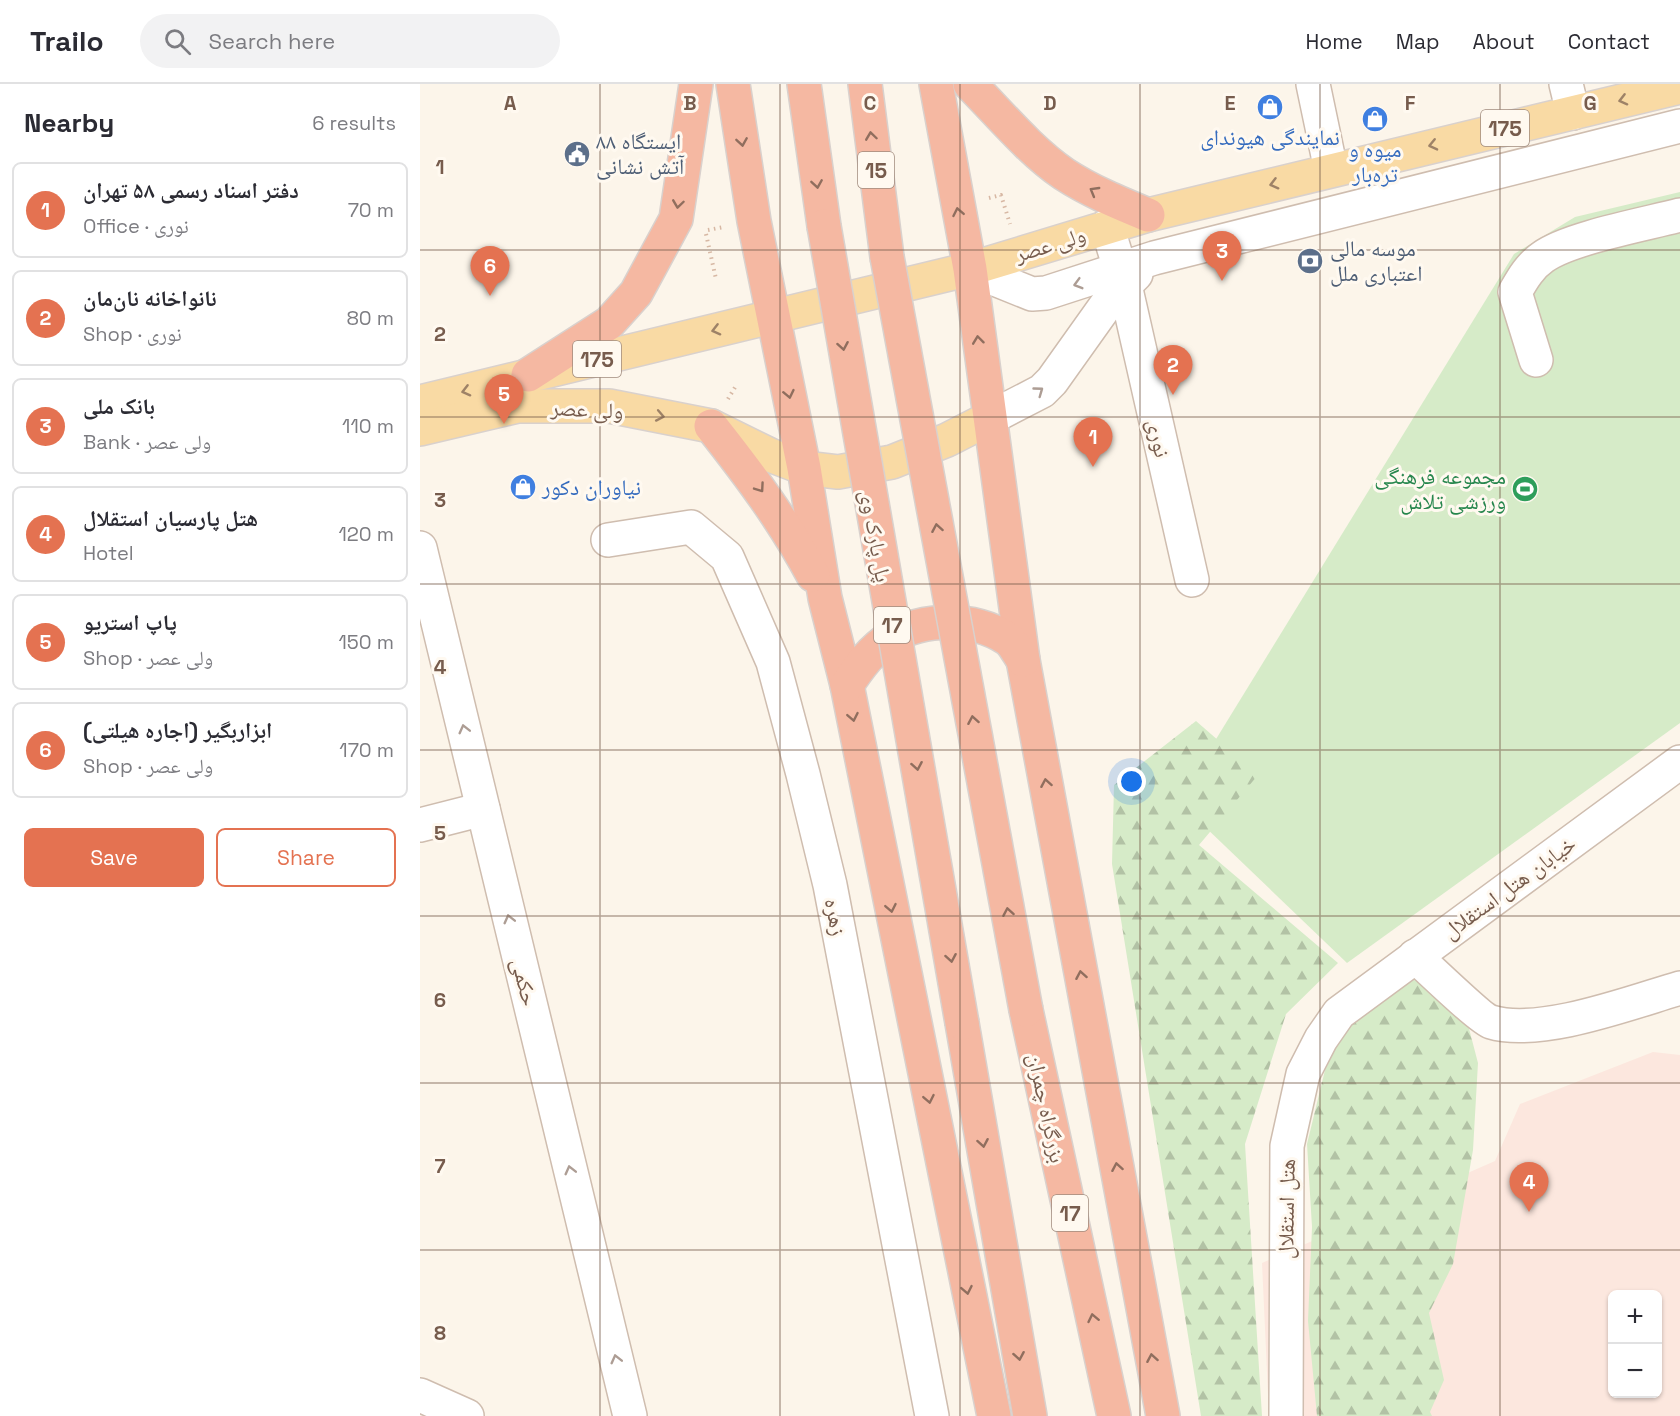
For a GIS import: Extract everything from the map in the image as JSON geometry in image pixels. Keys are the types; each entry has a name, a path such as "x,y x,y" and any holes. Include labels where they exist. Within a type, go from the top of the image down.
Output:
{"highway":[{"path":"528,375 609,323 636,293 676,219 696,84"},
{"path":"733,84 754,221 804,468 825,598 847,685 994,1416"},
{"name":"پل پارک وی","path":"804,84 824,226 1030,1416"},
{"name":"15","path":"865,84 887,257"},
{"path":"936,84 970,269 988,419 1023,660 1163,1416"},
{"path":"970,84 1015,130 1063,173 1100,195 1148,215"},
{"name":"بزرگراه چمران","path":"887,257 1026,1010 1114,1416"},
{"path":"711,426 758,484 788,529 825,598"},
{"path":"847,685 867,657 883,644 919,626 949,622 980,626 1008,639 1023,660"}],"main road":[{"name":"ولی عصر","path":"420,402 970,269 1107,226 1331,170 1569,98 1680,87"},
{"name":"ولی عصر","path":"420,429 518,406 609,406 711,426 770,455 804,468 838,472 892,462 947,440 988,419"}],"street":[{"path":"1313,84 1331,170"},
{"path":"970,269 1032,294 1123,278 1154,258 1680,126"},
{"path":"1536,360 1515,292 1526,273 1544,256 1566,245 1680,215"},
{"name":"نوری","path":"1107,226 1123,278 1192,580"},
{"path":"988,419 1041,391 1052,381 1123,278"},
{"name":"زهره","path":"608,540 691,527 727,557 773,662 830,885 932,1416"},
{"name":"حکمی","path":"420,548 630,1416"},
{"name":"خیابان هتل استقلال","path":"1339,1013 1680,762"},
{"path":"420,825 483,809"},
{"path":"1415,956 1490,1022 1529,1027 1605,1010 1680,988"},
{"name":"هتل استقلال","path":"1286,1416 1287,1146 1303,1074 1321,1039 1339,1013"},
{"path":"420,1395 467,1416"}],"path":[{"path":"978,200 1000,195 1011,228"},
{"path":"705,231 716,279"}],"shaded area":[{"path":"1653,1052 1680,1055 1680,1416 1269,1416 1262,1263 1495,1161 1520,1104"}],"green space":[{"name":"مجموعه فرهنگی ورزشی تلاش","path":"1680,192 1680,723 1347,963 1178,801 1514,254 1575,217"},
{"path":"1196,721 1258,775 1199,845 1338,963 1286,1014 1245,1144 1262,1416 1201,1416 1112,864 1114,785"},
{"path":"1414,980 1460,994 1478,1063 1473,1150 1453,1264 1429,1313 1444,1380 1430,1412 1432,1416 1317,1416 1308,1321 1312,1227 1307,1144 1325,1070 1355,1008"}],"place":[{"name":"نمایندگی هیوندای","path":"1270,107"},
{"name":"میوه و تره‌بار","path":"1375,119"},
{"name":"ایستگاه ۸۸ آتش نشانی","path":"577,154"},
{"name":"موسه مالی اعتباری ملل","path":"1310,261"},
{"name":"بانک ملی","path":"1222,281"},
{"name":"ابزاربگیر (اجاره هیلتی)","path":"490,296"},
{"name":"نانواخانه نان‌مان","path":"1173,395"},
{"name":"پاپ استریو","path":"504,424"},
{"name":"دفتر اسناد رسمی ۵۸ تهران","path":"1093,467"},
{"name":"نیاوران دکور","path":"523,487"},
{"name":"مجموعه فرهنگی ورزشی تلاش","path":"1525,489"},
{"name":"هتل پارسیان استقلال","path":"1529,1212"}]}
